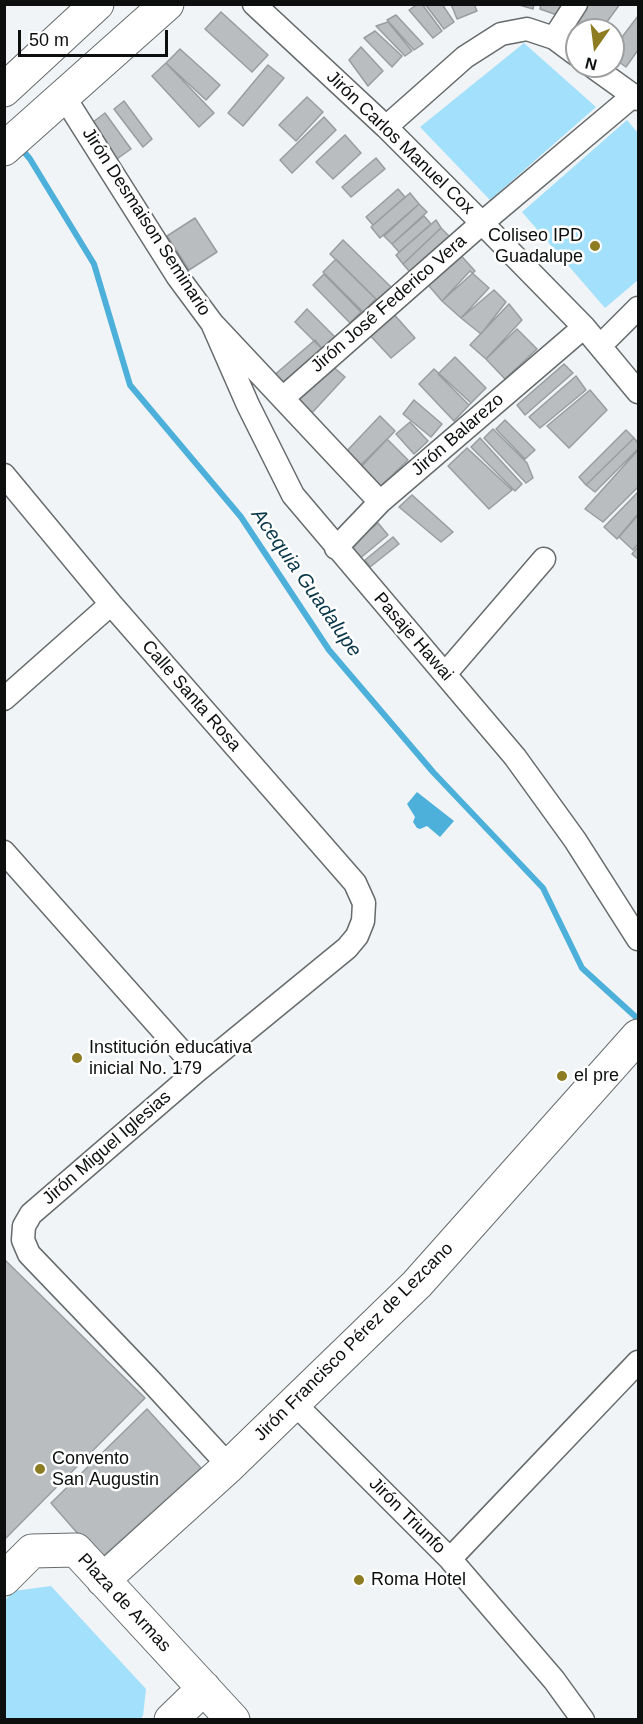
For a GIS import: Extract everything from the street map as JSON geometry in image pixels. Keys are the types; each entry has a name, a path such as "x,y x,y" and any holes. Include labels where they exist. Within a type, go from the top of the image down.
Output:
{"main road":[{"path":"12,82 98,4"},
{"path":"8,147 167,4"},
{"name":"Jirón Francisco Pérez de Lezcano","path":"104,1580 229,1466 417,1284 637,1042"},
{"name":"Plaza de Armas","path":"4,1578 32,1551 76,1550 233,1719"},
{"path":"171,1719 204,1688"}],"street":[{"name":"Jirón Carlos Manuel Cox","path":"254,4 386,127 482,223 584,327 639,392"},
{"path":"554,39 576,4"},
{"path":"386,127 465,57 501,34 527,29 554,39 565,47"},
{"path":"609,78 636,97"},
{"name":"Jirón José Federico Vera","path":"283,398 482,223 636,97"},
{"name":"Jirón Desmaison Seminario","path":"51,106 212,323 380,502"},
{"path":"600,346 639,308"},
{"name":"Pasaje Hawai","path":"212,323 248,405 293,495 515,757 575,840 639,939"},
{"name":"Jirón Balarezo","path":"336,548 380,502 584,327"},
{"name":"Calle Santa Rosa","path":"4,475 111,604 355,883 364,903 363,921"},
{"path":"445,674 544,559"},
{"path":"4,699 111,604"},
{"path":"4,852 198,1071"},
{"name":"Jirón Miguel Iglesias","path":"229,1466 29,1254 23,1240 24,1226 31,1214 198,1071 347,948 357,936 363,921"},
{"path":"450,1559 639,1362"},
{"name":"Jirón Triunfo","path":"293,1402 450,1559 554,1680 584,1719"}],"shaded area":[{"path":"524,43 596,107 490,200 420,127"},
{"name":"Coliseo IPD Guadalupe","path":"627,120 638,133 638,280 605,308 522,212"},
{"path":"417,792 454,821 440,837 427,826 417,828 413,822 415,817 407,804"},
{"path":"51,1586 146,1689 143,1716 140,1719 5,1720 5,1600 14,1591"}],"building":[{"path":"422,4 442,31 433,38 409,10"},
{"path":"425,4 442,4 454,22 444,29"},
{"path":"451,4 474,4 477,11 457,19"},
{"path":"516,4 534,4 533,9"},
{"path":"541,4 561,4 557,15 540,9"},
{"path":"584,4 620,4 610,18 573,18"},
{"path":"221,12 268,55 252,72 205,29"},
{"path":"396,15 423,44 414,50 387,20"},
{"path":"638,16 638,50 626,67 625,66 625,33"},
{"path":"388,22 412,51 405,56 376,26"},
{"path":"375,31 402,56 392,67 364,38"},
{"path":"361,47 383,71 368,86 349,60"},
{"path":"180,49 220,85 206,100 166,63"},
{"path":"166,63 214,113 199,127 152,76"},
{"path":"268,65 284,78 243,126 228,113"},
{"path":"307,97 323,112 296,141 279,125"},
{"path":"124,101 152,139 143,147 114,109"},
{"path":"105,113 131,149 114,161 89,125"},
{"path":"324,117 336,130 292,173 280,160"},
{"path":"345,135 361,153 333,179 316,162"},
{"path":"376,158 385,169 351,197 342,187"},
{"path":"398,189 405,197 373,225 366,217"},
{"path":"410,193 419,204 380,238 371,227"},
{"path":"419,204 427,212 392,244 384,236"},
{"path":"424,216 431,224 399,252 392,244"},
{"path":"195,218 217,252 189,270 167,236"},
{"path":"436,220 441,228 403,264 396,255"},
{"path":"441,228 451,238 410,272 403,264"},
{"path":"343,240 392,288 379,302 330,254"},
{"path":"456,250 475,271 442,301 423,279"},
{"path":"336,259 376,299 363,312 323,272"},
{"path":"470,271 489,288 461,318 442,301"},
{"path":"324,274 361,312 350,323 313,285"},
{"path":"494,290 506,302 481,334 461,318"},
{"path":"509,304 522,320 486,359 470,345"},
{"path":"307,309 336,338 324,351 295,322"},
{"path":"391,311 415,338 391,358 367,332"},
{"path":"517,329 537,349 505,379 486,359"},
{"path":"315,340 324,351 281,387 272,377"},
{"path":"455,357 486,388 469,405 438,374"},
{"path":"330,364 345,377 310,415 295,401"},
{"path":"564,364 573,373 525,415 517,405"},
{"path":"434,369 471,403 454,421 419,384"},
{"path":"576,376 586,390 540,428 529,417"},
{"path":"590,390 607,410 569,448 547,426"},
{"path":"414,400 442,424 431,437 403,414"},
{"path":"380,416 395,431 358,470 343,455"},
{"path":"505,420 535,450 525,459 496,429"},
{"path":"410,422 428,441 414,454 396,434"},
{"path":"493,429 527,463 533,478 526,483 484,438"},
{"path":"626,430 634,438 586,485 579,477"},
{"path":"480,438 522,484 515,491 471,447"},
{"path":"634,438 638,443 638,449 595,492 586,485"},
{"path":"387,439 408,460 380,487 360,466"},
{"path":"467,448 512,490 489,509 448,466"},
{"path":"638,450 638,487 603,522 585,509"},
{"path":"638,492 638,514 617,539 604,527"},
{"path":"412,495 453,532 441,542 399,507"},
{"path":"638,515 638,544 633,550 619,537"},
{"path":"378,523 388,535 358,560 348,547"},
{"path":"393,537 399,544 370,567 365,560"},
{"path":"638,547 638,559 632,554"},
{"name":"Convento San Augustin","path":"4,1259 145,1398 4,1540"},
{"path":"147,1409 201,1468 100,1559 51,1503"}],"waterway":[{"name":"Acequia Guadalupe","path":"20,147 30,159 94,264 130,385 241,517 329,650 433,772 543,888 582,968 638,1019"}],"place":[{"name":"Coliseo IPD Guadalupe","path":"595,246"},
{"name":"Institución educativa inicial No. 179","path":"77,1058"},
{"name":"el pre","path":"562,1076"},
{"name":"Convento San Augustin","path":"40,1469"},
{"name":"Roma Hotel","path":"359,1580"}]}
